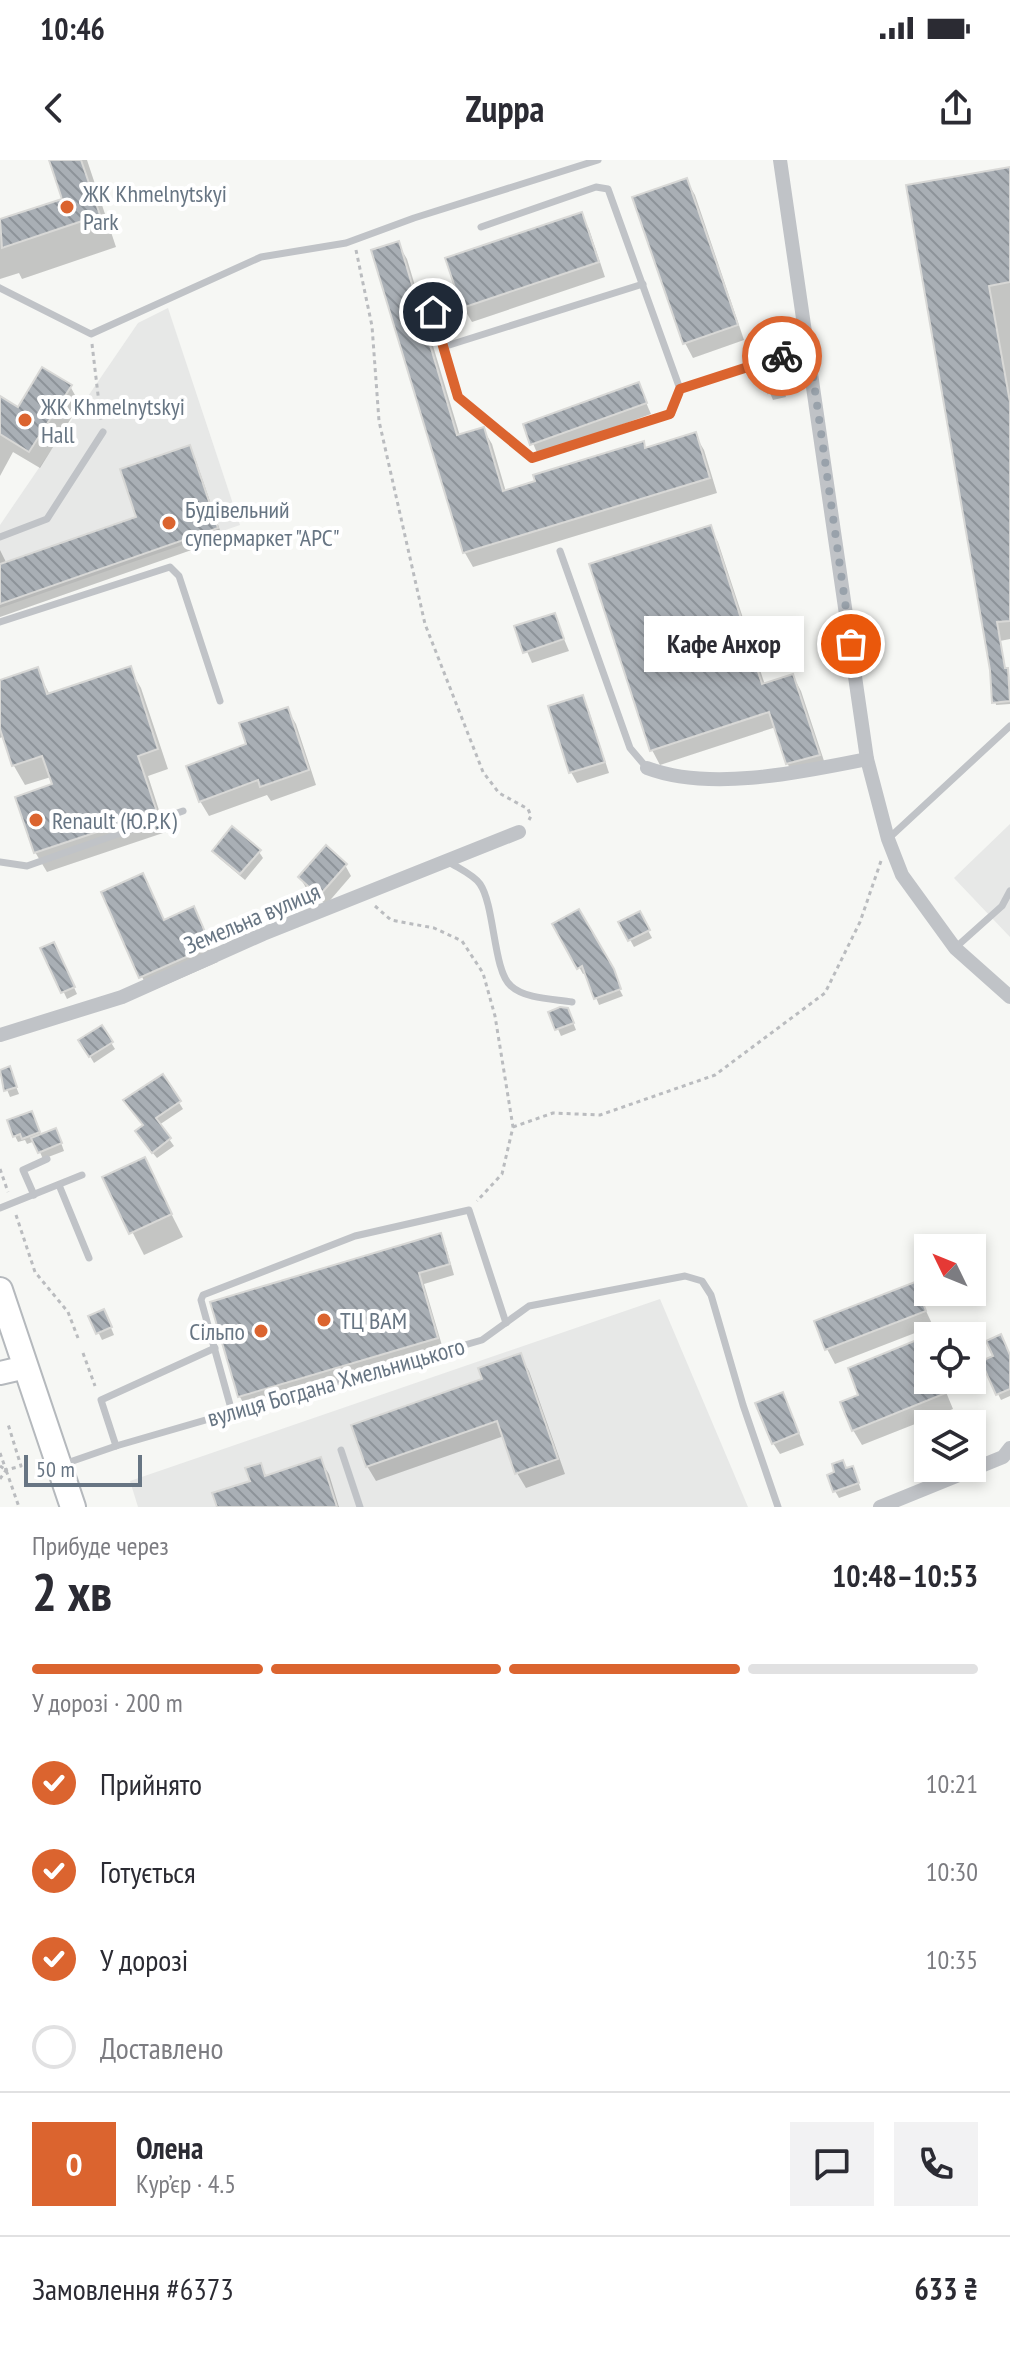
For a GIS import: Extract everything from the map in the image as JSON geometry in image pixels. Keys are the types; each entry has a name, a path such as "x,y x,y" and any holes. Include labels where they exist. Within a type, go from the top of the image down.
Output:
{"main road":[{"path":"0,1290 73,1507"},
{"path":"0,1373 26,1367"}],"street":[{"path":"780,160 867,759 888,839 902,875 955,948 1010,997"},
{"path":"647,768 667,776 742,777 786,775 867,759"},
{"name":"Земельна вулиця","path":"0,1035 122,997 263,934 519,832"},
{"path":"880,1507 1003,1457 1010,1448"}],"lane":[{"path":"0,288 91,334 261,257 354,240 598,160"},
{"path":"433,312 458,397 532,458 670,414 680,389 611,194 602,186 481,227"},
{"path":"443,347 643,284"},
{"path":"680,389 809,348"},
{"path":"0,537 47,519 103,432"},
{"path":"560,551 630,748 647,768"},
{"path":"0,622 170,567 179,576 220,701"},
{"path":"888,839 1010,726"},
{"path":"0,862 27,866 183,811"},
{"path":"449,862 480,884 502,973 510,986 525,993 572,1002"},
{"path":"955,948 1002,906 1010,891"},
{"path":"34,1195 23,1170 47,1159"},
{"path":"0,1208 82,1175"},
{"path":"59,1185 89,1258"},
{"path":"232,1412 201,1300 203,1295 355,1236 469,1210 506,1323"},
{"name":"вулиця Богдана Хмельницького","path":"58,1467 116,1446 482,1340 529,1306 685,1276 702,1281 711,1295 743,1405 778,1507"},
{"path":"116,1446 101,1400 215,1348"},
{"path":"341,1450 360,1507"}],"path":[{"path":"354,240 372,326 379,421 425,624 483,772 499,793 530,812 531,816 519,832"},
{"path":"91,334 103,432"},
{"path":"513,1127 553,1113 600,1115 715,1075 825,993 860,922 888,839"},
{"path":"363,895 391,920 434,928 462,941 483,973 495,1016 513,1127 502,1174 469,1210"},
{"path":"0,1169 35,1272 68,1312 78,1338"},
{"path":"83,1353 95,1386"},
{"path":"0,1479 6,1470 21,1466 8,1424"},
{"path":"0,1453 19,1507"},
{"path":"0,1466 6,1470"}],"shaded area":[{"name":"Будівельний супермаркет \"АРС\"","path":"168,308 240,525 0,608 0,525 138,323"},
{"path":"1010,824 1010,937 954,878"},
{"path":"660,1299 748,1507 138,1507 130,1481"}],"building":[{"name":"ЖК Khmelnytskyi Park","path":"49,160 81,160 100,215 2,248 0,219 62,199"},
{"path":"1010,167 1010,282 989,286 1010,402 1010,621 997,622 1005,668 1008,668 1010,701 992,703 990,670 906,185"},
{"path":"687,178 738,325 683,344 632,197"},
{"path":"582,212 599,262 462,308 445,258"},
{"path":"399,241 457,435 484,427 503,491 535,481 533,475 644,441 645,448 696,432 710,478 463,553 371,250"},
{"name":"ЖК Khmelnytskyi Hall","path":"42,367 72,385 29,452 0,434 0,396 18,407"},
{"path":"779,368 783,390 768,393 763,372"},
{"path":"639,382 647,403 530,445 523,424"},
{"name":"Будівельний супермаркет \"АРС\"","path":"190,445 218,528 0,604 0,564 136,517 120,469"},
{"path":"711,525 762,684 793,674 820,755 786,764 769,712 650,751 589,564"},
{"path":"555,613 564,639 523,653 514,626"},
{"path":"131,666 158,749 138,756 157,812 34,853 15,797 52,784 42,756 12,766 0,729 0,680 38,667 47,694"},
{"path":"583,695 605,762 569,773 548,706"},
{"path":"288,707 309,770 260,787 258,780 199,802 186,766 246,744 239,723"},
{"path":"232,826 261,850 240,874 212,851"},
{"path":"326,845 347,864 319,896 298,877"},
{"path":"143,873 164,920 194,906 211,946 139,978 101,892"},
{"path":"579,909 614,969 621,989 594,999 582,966 577,969 552,924"},
{"path":"640,911 650,930 628,941 618,922"},
{"path":"54,942 75,987 61,993 40,948"},
{"path":"560,1007 568,1008 574,1023 555,1030 548,1012"},
{"path":"102,1025 113,1042 89,1057 78,1040"},
{"path":"10,1066 17,1087 4,1091 0,1070"},
{"path":"163,1074 181,1101 156,1118 171,1138 152,1153 135,1131 143,1125 123,1100"},
{"path":"32,1111 40,1132 22,1139 20,1134 13,1137 7,1120"},
{"path":"56,1128 62,1143 38,1153 31,1138"},
{"path":"145,1157 172,1214 129,1234 102,1177"},
{"name":"ТЦ ВАМ","path":"441,1233 450,1264 419,1273 438,1338 238,1397 210,1302"},
{"path":"914,1282 914,1306 924,1306 926,1311 825,1350 814,1321"},
{"path":"104,1309 112,1327 96,1334 88,1316"},
{"path":"1001,1334 1010,1355 1010,1389 996,1395 986,1372 986,1359 993,1356 986,1341"},
{"path":"914,1341 914,1394 944,1394 852,1431 840,1402 858,1395 848,1368"},
{"path":"521,1353 558,1459 515,1474 497,1421 366,1467 351,1425 482,1379 478,1368"},
{"path":"783,1392 799,1433 772,1444 755,1403"},
{"path":"321,1457 337,1507 217,1507 212,1493 250,1481 245,1468 261,1463 265,1476"},
{"path":"843,1460 846,1468 853,1466 859,1483 833,1492 827,1475 834,1472 832,1464"}],"way so far":[{"path":"782,356 809,348 851,644"}],"place":[{"name":"ЖК Khmelnytskyi Park","path":"67,207"},
{"name":"ЖК Khmelnytskyi Hall","path":"25,420"},
{"name":"Будівельний супермаркет \"АРС\"","path":"169,523"},
{"name":"Кафе Анхор","path":"851,644"},
{"name":"Renault (Ю.Р.К)","path":"36,820"},
{"name":"ТЦ ВАМ","path":"324,1320"},
{"name":"Сільпо","path":"261,1331"}],"route":[{"path":"433,312 458,397 532,458 670,414 680,389 782,356"}]}
